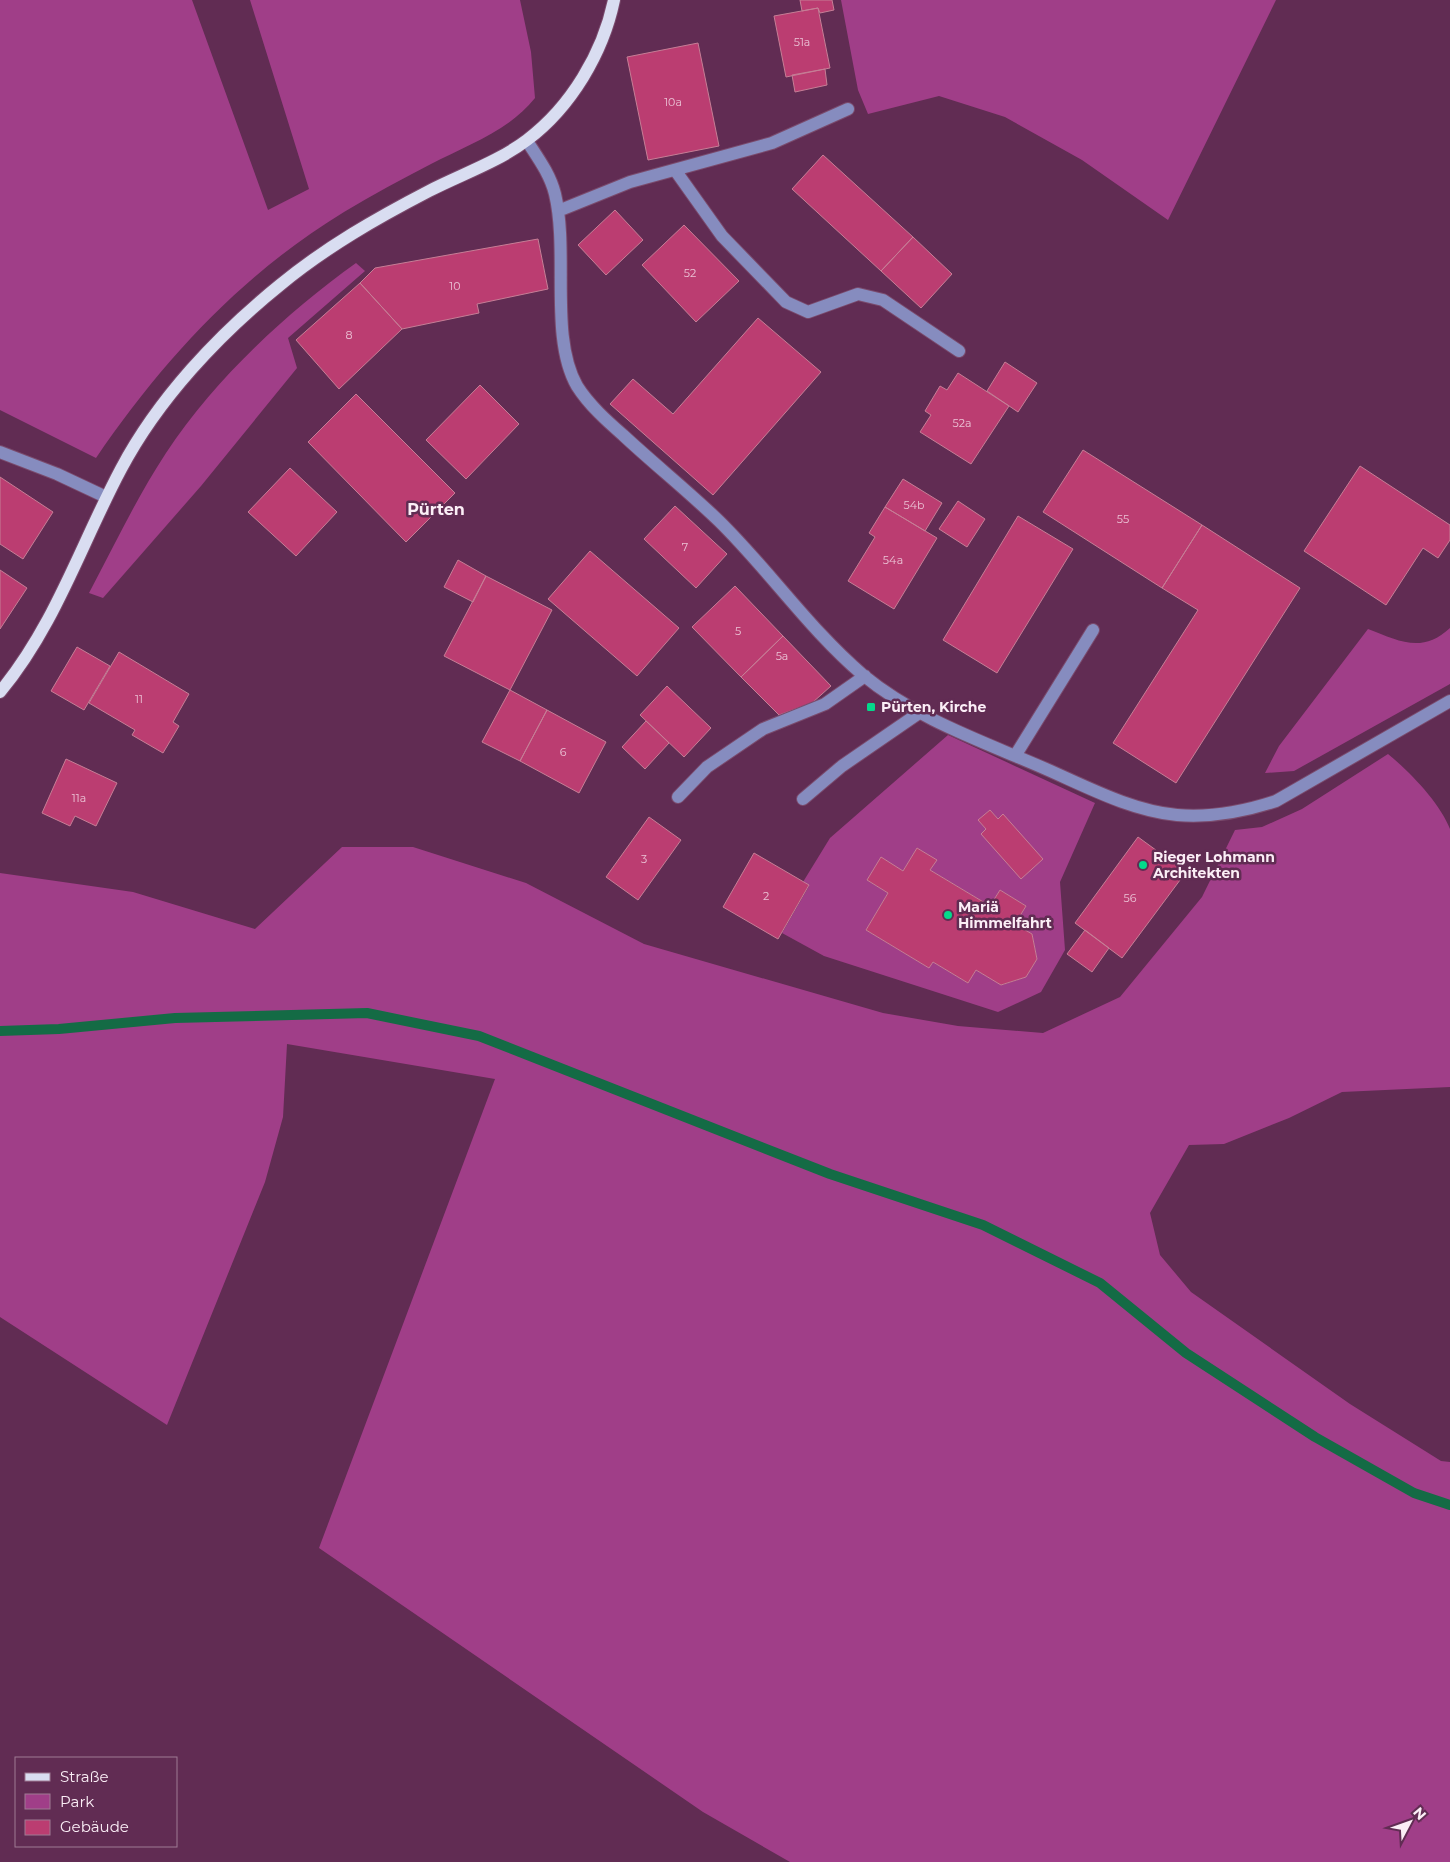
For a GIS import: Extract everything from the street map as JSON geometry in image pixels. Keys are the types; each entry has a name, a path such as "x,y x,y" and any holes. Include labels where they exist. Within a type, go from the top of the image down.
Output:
{"main road":[{"path":"0,692 20,667 49,619 106,498 139,441 181,383 227,333 280,284 331,246 432,190 488,163 526,140 552,117 583,76 599,46 614,0"}],"street":[{"path":"558,211 630,182 772,143 848,109"},
{"path":"526,140 546,169 555,193 561,244 563,351 577,386 599,414 718,520 827,642 865,676 895,699 1015,756 1104,794 1151,811 1176,815 1221,815 1246,811 1276,802 1450,701"},
{"path":"675,170 722,236 786,302 808,312 858,294 884,300 959,351"},
{"path":"0,452 57,474 106,498"},
{"path":"1015,756 1093,630"},
{"path":"678,797 707,767 763,729 825,704 865,676"},
{"path":"803,800 842,766 919,712"}],"green space":[{"path":"0,0 192,0 268,210 309,189 250,0 520,0 531,52 535,98 513,120 487,136 409,175 344,212 307,236 272,263 238,291 177,353 96,458 0,410"},
{"path":"841,0 1276,0 1168,220 1082,160 1005,117 939,96 868,114 858,90"},
{"path":"356,263 365,271 288,338 297,368 201,486 103,598 89,593 135,504 155,470 206,399 253,349 278,326"},
{"path":"1450,628 1450,684 1294,771 1265,773 1279,746 1368,629 1400,641 1420,643 1440,636"},
{"path":"948,735 1095,803 1060,882 1065,950 1041,992 998,1012 824,956 782,933 809,886 803,882 830,838","holes":["990,810 998,819 986,829 979,820","917,848 936,860 930,870 990,906 1000,890 1026,906 1015,924 1032,934 1037,959 1026,977 1002,985 976,970 968,983 933,962 929,968 866,930 888,893 867,880 881,858 903,871"]},
{"path":"1388,754 1424,788 1450,829 1450,1087 1342,1092 1289,1118 1224,1144 1189,1145 1150,1213 1160,1255 1191,1292 1350,1404 1441,1461 1450,1462 1450,1862 790,1862 703,1812 319,1548 495,1079 287,1044 283,1117 265,1182 167,1425 0,1317 0,873 133,892 255,929 342,847 413,847 526,883 644,944 883,1013 958,1026 1043,1033 1120,997 1202,897 1235,830 1262,827 1302,809"}],"building":[{"path":"800,0 832,0 834,10 820,13 818,8 802,11"},
{"path":"818,8 830,68 786,77 774,16"},
{"path":"698,43 719,146 648,160 627,57"},
{"path":"825,69 827,85 795,92 792,75"},
{"path":"823,155 913,237 881,271 792,189"},
{"path":"615,210 643,240 606,275 578,245"},
{"path":"684,225 739,281 696,322 642,265"},
{"path":"913,237 952,274 921,308 881,271"},
{"path":"538,239 548,289 477,304 479,313 402,329 360,283 375,268"},
{"path":"360,283 402,329 339,389 296,340"},
{"path":"758,318 821,372 713,495 610,404 633,379 673,414"},
{"path":"1005,362 1037,383 1018,412 987,391"},
{"path":"958,373 1009,406 971,464 920,432 931,415 925,411 940,386 947,390"},
{"path":"480,385 519,424 466,479 426,440"},
{"path":"356,394 455,493 406,542 308,442"},
{"path":"1083,450 1202,525 1162,588 1043,512"},
{"path":"1360,466 1450,525 1450,540 1438,558 1423,548 1386,605 1304,551"},
{"path":"290,468 337,512 296,556 248,512"},
{"path":"0,477 53,512 23,559 0,544"},
{"path":"903,479 942,503 925,531 885,507"},
{"path":"958,501 985,519 967,547 939,529"},
{"path":"675,506 727,554 696,588 644,539"},
{"path":"885,507 937,538 894,609 848,581 875,537 869,533"},
{"path":"1018,516 1073,549 997,673 943,640"},
{"path":"1202,525 1300,588 1176,783 1113,743 1198,610 1162,588"},
{"path":"590,551 679,628 637,676 548,599"},
{"path":"458,560 486,576 473,602 444,587"},
{"path":"0,570 27,588 0,629"},
{"path":"486,576 552,610 510,690 444,656"},
{"path":"735,586 783,636 741,677 692,627"},
{"path":"783,636 831,686 812,703 779,715 741,677"},
{"path":"77,647 110,666 84,710 51,691"},
{"path":"119,652 189,694 173,722 179,726 163,753 132,735 135,730 89,703"},
{"path":"667,686 711,728 684,757 640,715"},
{"path":"510,690 547,710 520,761 482,742"},
{"path":"547,710 606,742 579,793 520,761"},
{"path":"646,721 669,743 645,769 622,747"},
{"path":"66,759 117,783 96,826 75,816 70,826 42,813"},
{"path":"990,810 998,819 1003,814 1043,859 1021,879 981,834 986,829 978,820"},
{"path":"649,817 681,840 638,900 606,877"},
{"path":"1138,837 1186,872 1122,958 1075,923"},
{"name":"Mariä Himmelfahrt","path":"917,848 937,860 930,870 990,906 1000,890 1026,906 1015,924 1032,934 1037,959 1026,977 1001,985 976,970 968,983 933,962 929,968 866,930 888,893 867,880 881,857 903,871"},
{"path":"754,853 809,885 778,939 723,907"},
{"path":"1085,930 1109,948 1092,972 1067,954"}],"waterway":[{"path":"0,1031 59,1029 175,1018 367,1013 479,1036 830,1174 983,1225 1100,1283 1186,1353 1315,1437 1414,1493 1450,1505"}],"place":[{"name":"Pürten, Kirche","path":"871,707"},
{"name":"Rieger Lohmann Architekten","path":"1143,865"},
{"name":"Mariä Himmelfahrt","path":"948,915"}],"district":[{"name":"Pürten","path":"436,509"}]}
